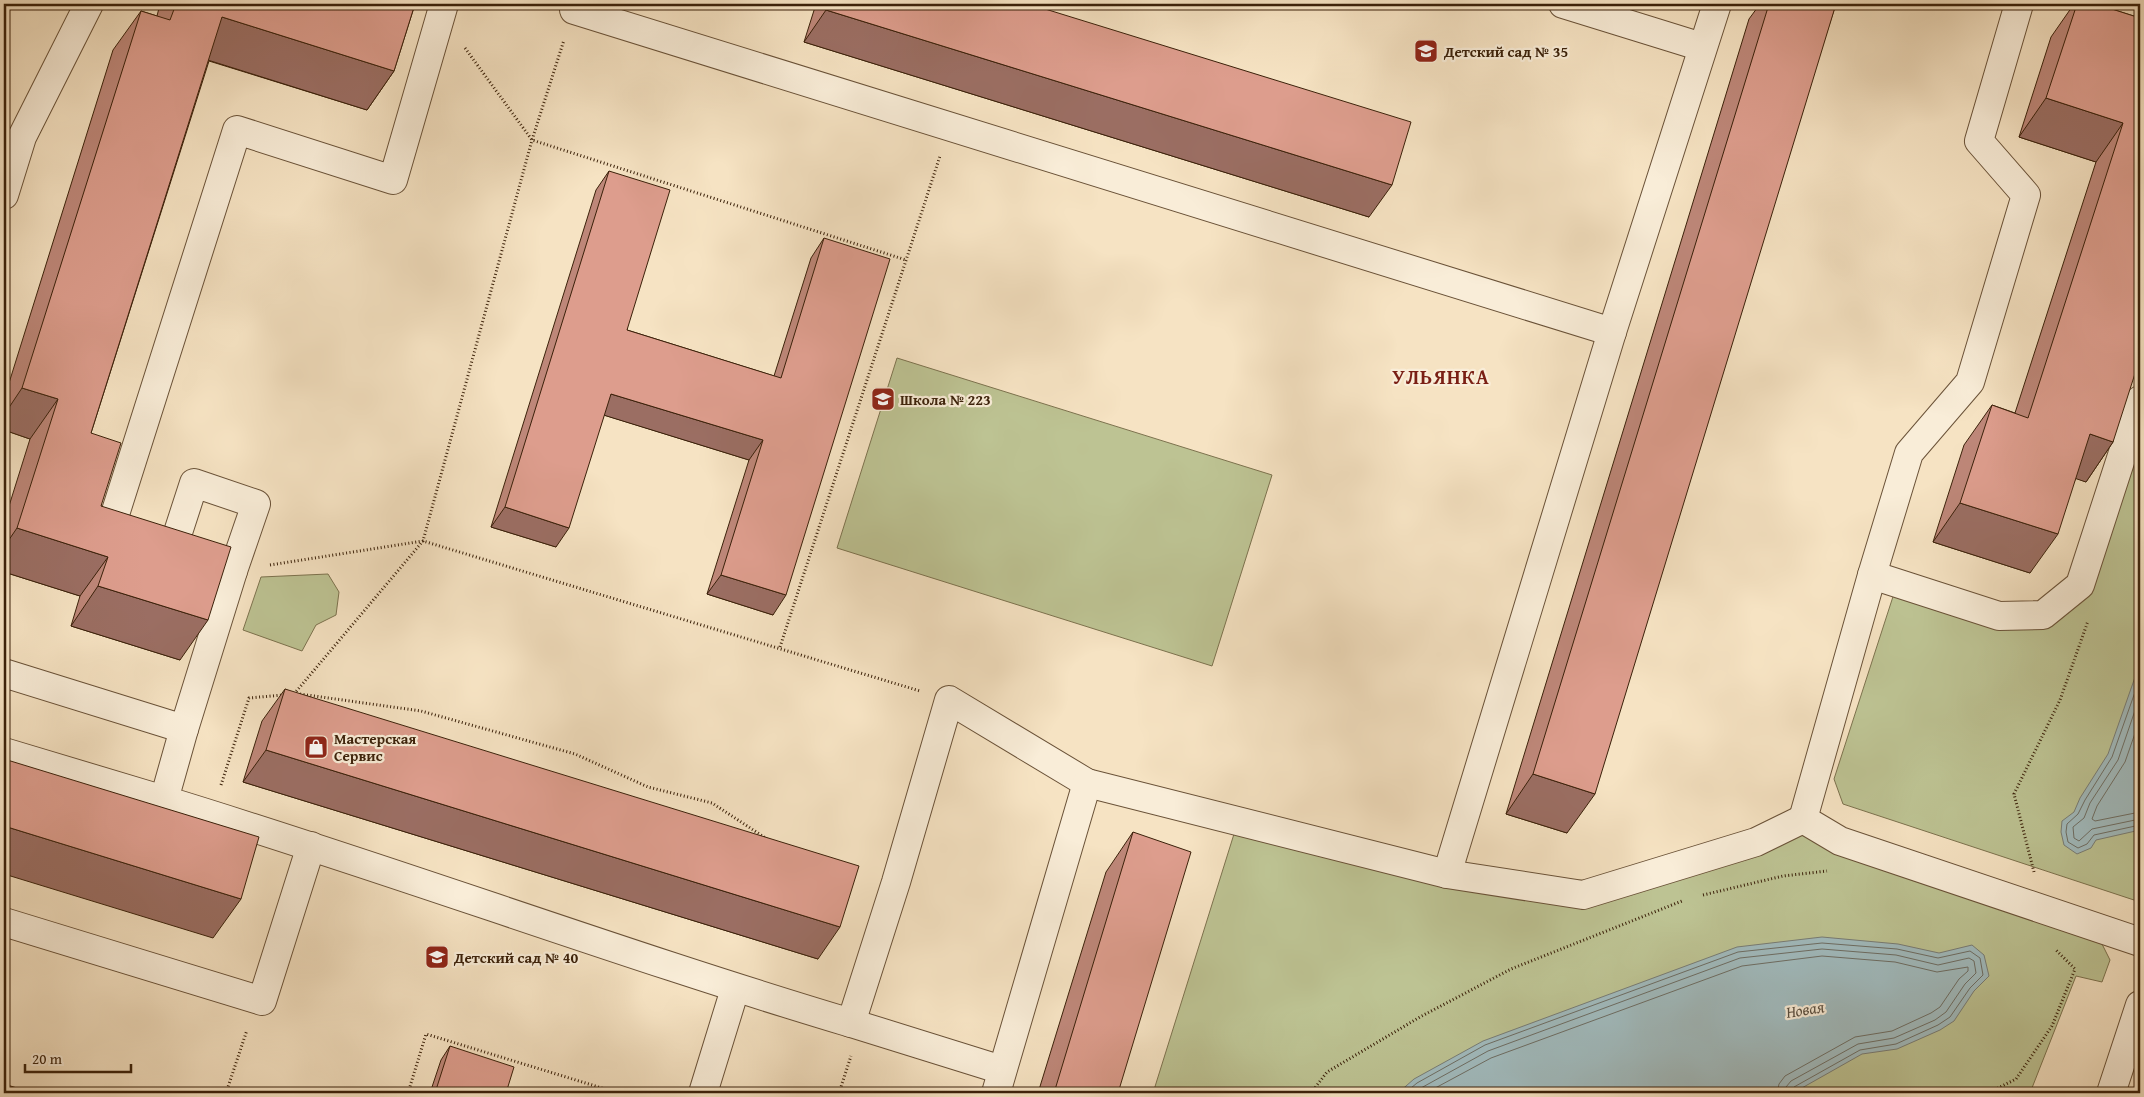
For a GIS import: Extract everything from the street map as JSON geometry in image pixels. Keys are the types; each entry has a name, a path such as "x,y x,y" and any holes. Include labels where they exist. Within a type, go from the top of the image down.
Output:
{"lane":[{"path":"4,194 22,137 89,4"},
{"path":"1563,4 1702,47"},
{"path":"1447,874 1612,332 1717,4"},
{"path":"851,1023 896,882 949,700 1087,782 1447,874 1583,895 1756,842 1803,819 1872,575 1910,453 1970,382 2026,195 1979,140 2019,4"},
{"path":"568,6 1612,332"},
{"path":"233,571 110,530 237,130 393,180 442,9"},
{"path":"1872,575 1999,616 2043,615 2080,585 2140,400"},
{"path":"164,800 233,571 256,504 194,483 172,551"},
{"path":"4,674 184,729"},
{"path":"4,752 311,846 735,989 851,1023 999,1082 1087,782"},
{"path":"1803,819 1840,841 2140,942"},
{"path":"4,922 262,1001 311,846"},
{"path":"703,1093 735,989"},
{"path":"2111,1093 2140,1005"}],"path":[{"path":"297,693 423,541 568,6"},
{"path":"442,9 532,140 906,260"},
{"path":"780,647 950,126"},
{"path":"233,571 423,541 780,647 949,700"},
{"path":"2043,908 2014,794 2060,700 2090,616"},
{"path":"212,815 249,698 297,693 421,711 575,754 648,787 712,803 774,843"},
{"path":"1701,895 1782,876 1828,871"},
{"path":"1311,1093 1327,1072 1420,1017 1511,969 1683,901"},
{"path":"1988,1093 2016,1079 2052,1026 2075,969 2049,943"},
{"path":"226,1093 244,1037 262,1001"},
{"path":"408,1093 426,1034 618,1093"}],"green space":[{"path":"897,358 1272,475 1212,666 837,548"},
{"path":"2140,410 2140,902 1843,804 1834,779 1899,578 2040,620 2089,572"},
{"path":"328,574 339,592 336,615 316,625 302,651 243,630 261,577"},
{"path":"1239,818 1505,882 1590,880 1798,834 2093,926 2110,960 2102,982 2076,976 2030,1093 1153,1093"}],"water":[{"path":"2140,663 2140,830 2096,840 2091,848 2077,854 2064,845 2061,832 2062,821 2074,812 2080,798 2108,754"},
{"name":"Новая","path":"1822,937 1898,944 1939,953 1972,945 1984,955 1989,976 1974,991 1954,1021 1940,1030 1897,1049 1862,1054 1793,1093 1398,1093 1414,1079 1483,1041 1737,947"}],"building":[{"path":"176,4 415,4 394,71 222,17 91,433 121,443 101,506 231,547 208,620 98,586 108,557 17,528 58,399 22,388 141,11 170,20"},
{"path":"828,4 1029,4 1411,122 1392,185 826,10"},
{"path":"1769,4 1836,4 1595,794 1533,774"},
{"path":"2077,4 2096,4 2140,18 2140,358 2113,442 2090,434 2058,534 1960,503 1992,405 2028,418 2123,123 2046,98"},
{"path":"609,171 670,190 627,330 781,378 824,238 890,259 786,595 721,575 763,440 611,394 569,528 505,507"},
{"path":"285,689 859,866 840,927 266,750"},
{"path":"4,759 259,837 241,899 4,826"},
{"path":"1133,832 1191,852 1118,1093 1054,1093"},
{"path":"450,1046 514,1067 506,1093 435,1093"},
{"path":"4,1084 33,1093 4,1093"}],"place":[{"name":"Детский сад № 35","path":"1426,51"},
{"name":"Школа № 223","path":"883,399"},
{"name":"Мастерская Сервис","path":"316,747"},
{"name":"Детский сад № 40","path":"437,957"}],"district":[{"name":"УЛЬЯНКА","path":"1441,376"}]}
